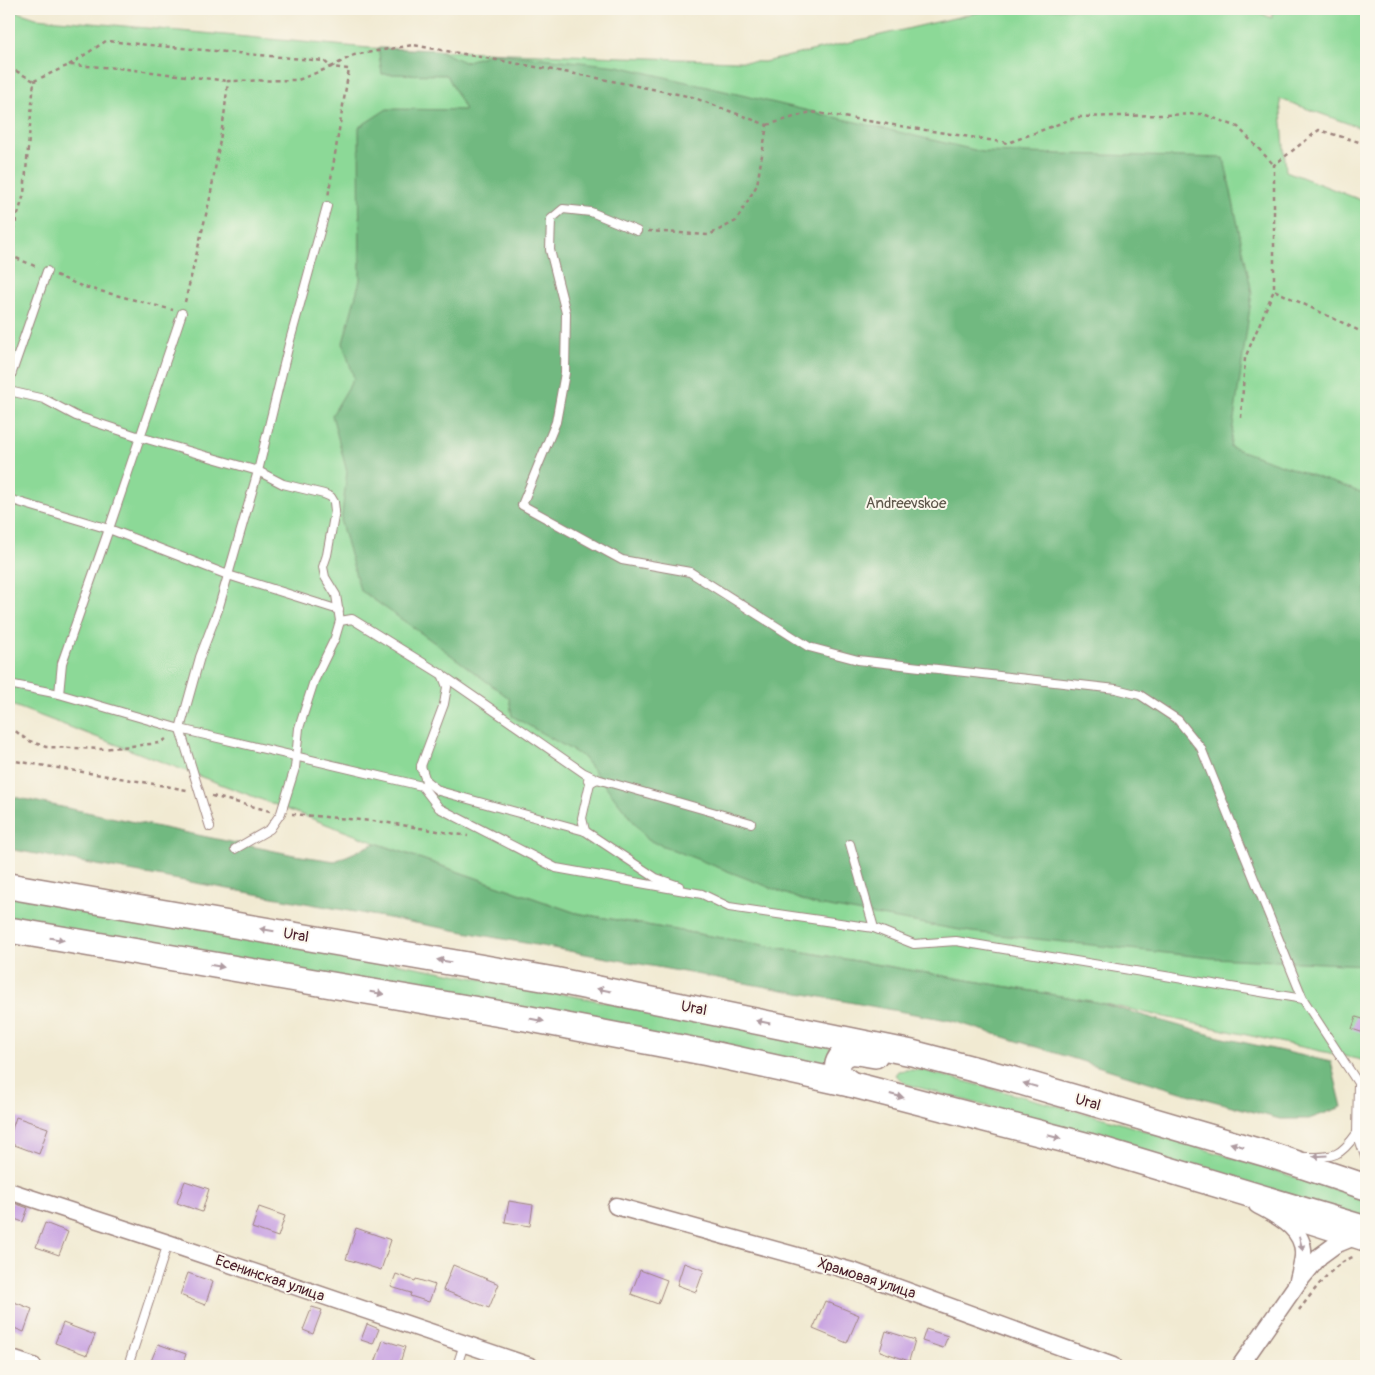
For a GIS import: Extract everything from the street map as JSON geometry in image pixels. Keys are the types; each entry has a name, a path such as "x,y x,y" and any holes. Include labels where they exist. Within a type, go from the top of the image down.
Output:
{"main road":[{"name":"Ural","path":"9,886 554,980 912,1052 1274,1156 1366,1187"},
{"path":"9,930 525,1018 708,1053 850,1084 1089,1146 1220,1186 1360,1242"},
{"path":"850,1084 840,1076 837,1069 838,1062 843,1055 851,1052 868,1054 979,1081 993,1082 1004,1077"}],"street":[{"path":"1220,1186 1274,1214 1360,1242"},
{"name":"Есенинская улица","path":"9,1191 530,1366"},
{"name":"Храмовая улица","path":"616,1206 855,1272 1113,1366"},
{"path":"1274,1214 1294,1229 1302,1242 1303,1256 1297,1284"},
{"path":"1240,1366 1297,1284 1320,1256 1335,1245 1360,1242"},
{"path":"9,1358 33,1366"}],"lane":[{"path":"210,827 180,729 200,657 218,610 258,471 287,353 327,206"},
{"path":"637,231 591,212 564,209 551,219 550,250 566,313 565,373 556,422 522,505 622,560 690,572 809,647 858,660 1116,689 1140,696 1178,720 1201,748 1303,1000 1358,1083 1357,1133 1366,1159"},
{"path":"9,381 48,272"},
{"path":"59,694 62,663 182,313"},
{"path":"9,391 44,399 76,416 140,437 258,471 283,484 324,494 331,497 334,502 335,511 327,555 323,566 326,577 336,595 340,621 335,638 314,681 300,728 295,768 281,814 270,829 235,849"},
{"path":"9,499 109,529 228,575 339,610"},
{"path":"340,621 352,619 441,674 584,774 751,823"},
{"path":"441,674 447,687 444,704 420,766 422,786 439,808 556,868 702,894"},
{"path":"9,684 59,694 180,729 422,786"},
{"path":"420,766 426,781 439,791 585,831 656,878 702,894 729,907 874,928 914,944 956,941 1303,1000"},
{"path":"584,774 590,784"},
{"path":"585,831 582,818 590,784 597,779"},
{"path":"850,844 874,928"},
{"path":"1274,1156 1325,1157 1338,1154 1347,1147 1357,1133"},
{"path":"128,1366 168,1243"},
{"path":"457,1366 464,1344"}],"path":[{"path":"34,81 69,65 106,41 324,61 331,67 349,69 327,206"},
{"path":"69,65 118,68 228,81 298,80 331,67 354,55 413,46 592,77 692,97 766,125 811,112 1008,143 1077,117 1203,114 1238,127 1274,165 1274,290 1244,358 1242,418"},
{"path":"9,67 34,81"},
{"path":"9,245 24,194 34,81"},
{"path":"9,255 81,286 182,313 210,198 224,117 228,81"},
{"path":"637,231 709,235 736,221 757,185 766,125"},
{"path":"1274,165 1319,130 1366,144"},
{"path":"1274,290 1366,334"},
{"path":"9,727 27,740 46,746 102,749 160,744 180,729"},
{"path":"9,760 200,793 281,814 383,822 475,838"},
{"path":"1296,1313 1323,1279 1347,1259 1360,1242"}],"green space":[{"name":"Andreevskoe","path":"9,9 36,18 369,48 764,62 993,9 1251,9 1272,18 1272,9 1366,9 1366,130 1280,99 1286,171 1366,202 1366,1061 1096,1002 576,913 376,843 9,704"},
{"name":"Andreevskoe","path":"378,48 438,50 464,62 494,53 618,66 983,152 1224,158 1252,293 1230,447 1366,494 1366,965 1212,958 971,932 812,904 648,840 582,756 512,716 509,698 360,590 341,523 347,472 332,415 354,378 343,343 360,280 359,127 387,109 465,110 447,75 382,74"},
{"path":"9,796 294,855 335,861 376,843 576,913 1096,1002 1215,1036 1331,1062 1342,1107 1309,1119 1280,1119 1184,1093 953,1021 9,849"},
{"path":"9,895 222,931 821,1042 834,1051 830,1065 813,1066 9,920"},
{"path":"922,1070 1104,1118 1366,1199 1366,1223 1058,1126 906,1084 895,1075 898,1071"}],"building":[{"path":"1356,1017 1366,1020 1364,1033 1352,1029"},
{"path":"16,1117 48,1128 39,1154 9,1143"},
{"path":"185,1181 209,1189 202,1212 177,1203"},
{"path":"509,1201 533,1205 530,1226 505,1222"},
{"path":"11,1202 28,1208 23,1222 9,1217"},
{"path":"259,1207 285,1216 278,1237 252,1228"},
{"path":"45,1223 68,1232 59,1255 36,1247"},
{"path":"356,1228 391,1240 381,1270 346,1259"},
{"path":"684,1263 704,1270 696,1292 677,1285"},
{"path":"453,1265 499,1284 489,1308 443,1290"},
{"path":"640,1270 667,1280 658,1304 631,1294"},
{"path":"188,1273 213,1282 205,1305 180,1295"},
{"path":"396,1274 415,1281 416,1279 435,1285 429,1302 410,1296 411,1293 391,1287"},
{"path":"9,1300 32,1309 24,1332 9,1326"},
{"path":"825,1301 859,1315 847,1343 813,1329"},
{"path":"312,1307 322,1310 313,1334 303,1330"},
{"path":"63,1323 95,1335 87,1355 55,1343"},
{"path":"367,1324 379,1329 373,1344 361,1340"},
{"path":"926,1329 948,1336 943,1348 922,1341"},
{"path":"886,1331 915,1340 909,1361 880,1351"},
{"path":"383,1340 405,1347 399,1366 374,1366"},
{"path":"158,1344 186,1354 182,1366 149,1366"}]}
